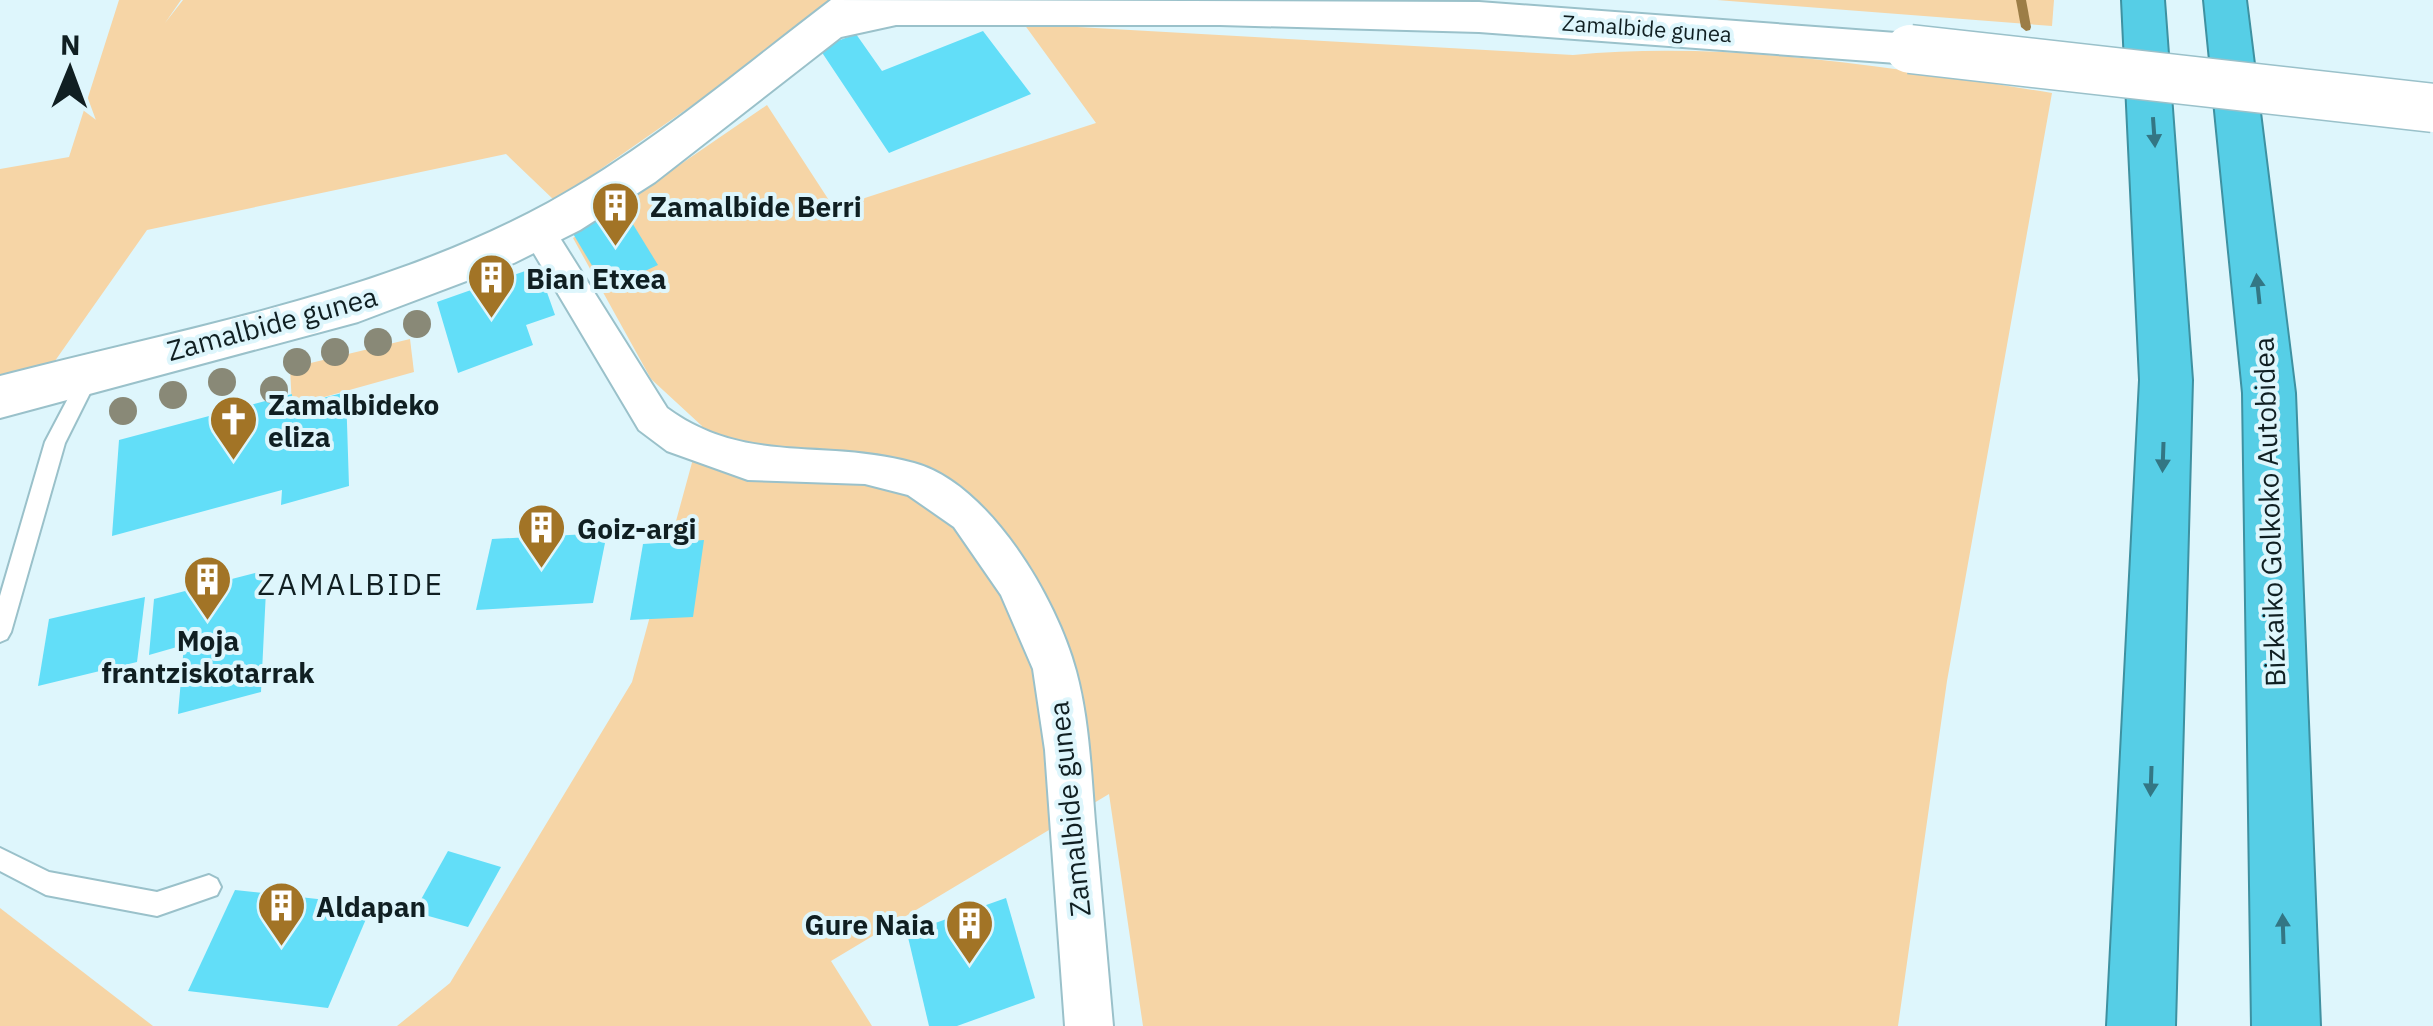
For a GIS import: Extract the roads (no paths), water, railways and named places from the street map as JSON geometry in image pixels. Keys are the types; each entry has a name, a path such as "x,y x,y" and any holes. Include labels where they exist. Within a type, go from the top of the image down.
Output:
{"highway":[{"path":"2142,1026 2166,380 2143,0"},
{"name":"Bizkaiko Golkoko Autobidea","path":"2225,0 2268,393 2286,1026"}],"street":[{"name":"Zamalbide gunea","path":"0,396 349,304 445,272 538,230 609,190 843,12 1005,5 1479,17 1910,50 2433,108"},
{"name":"Zamalbide gunea","path":"538,230 652,419 681,440 748,463 865,468 919,481 968,515 1017,584 1054,668 1067,750 1089,1026"}],"lane":[{"path":"0,632 55,442 92,371"},
{"path":"0,859 46,883 158,904 208,886"}],"waterway":[{"path":"2021,0 2026,27"}],"place":[{"name":"Zamalbide Berri","path":"615,248"},
{"name":"Bian Etxea","path":"491,320"},
{"name":"Zamalbideko eliza","path":"233,462"},
{"name":"Goiz-argi","path":"542,570"},
{"name":"Moja frantziskotarrak","path":"208,622"},
{"name":"Aldapan","path":"281,948"},
{"name":"Gure Naia","path":"970,966"}],"district":[{"name":"ZAMALBIDE","path":"351,583"}]}
